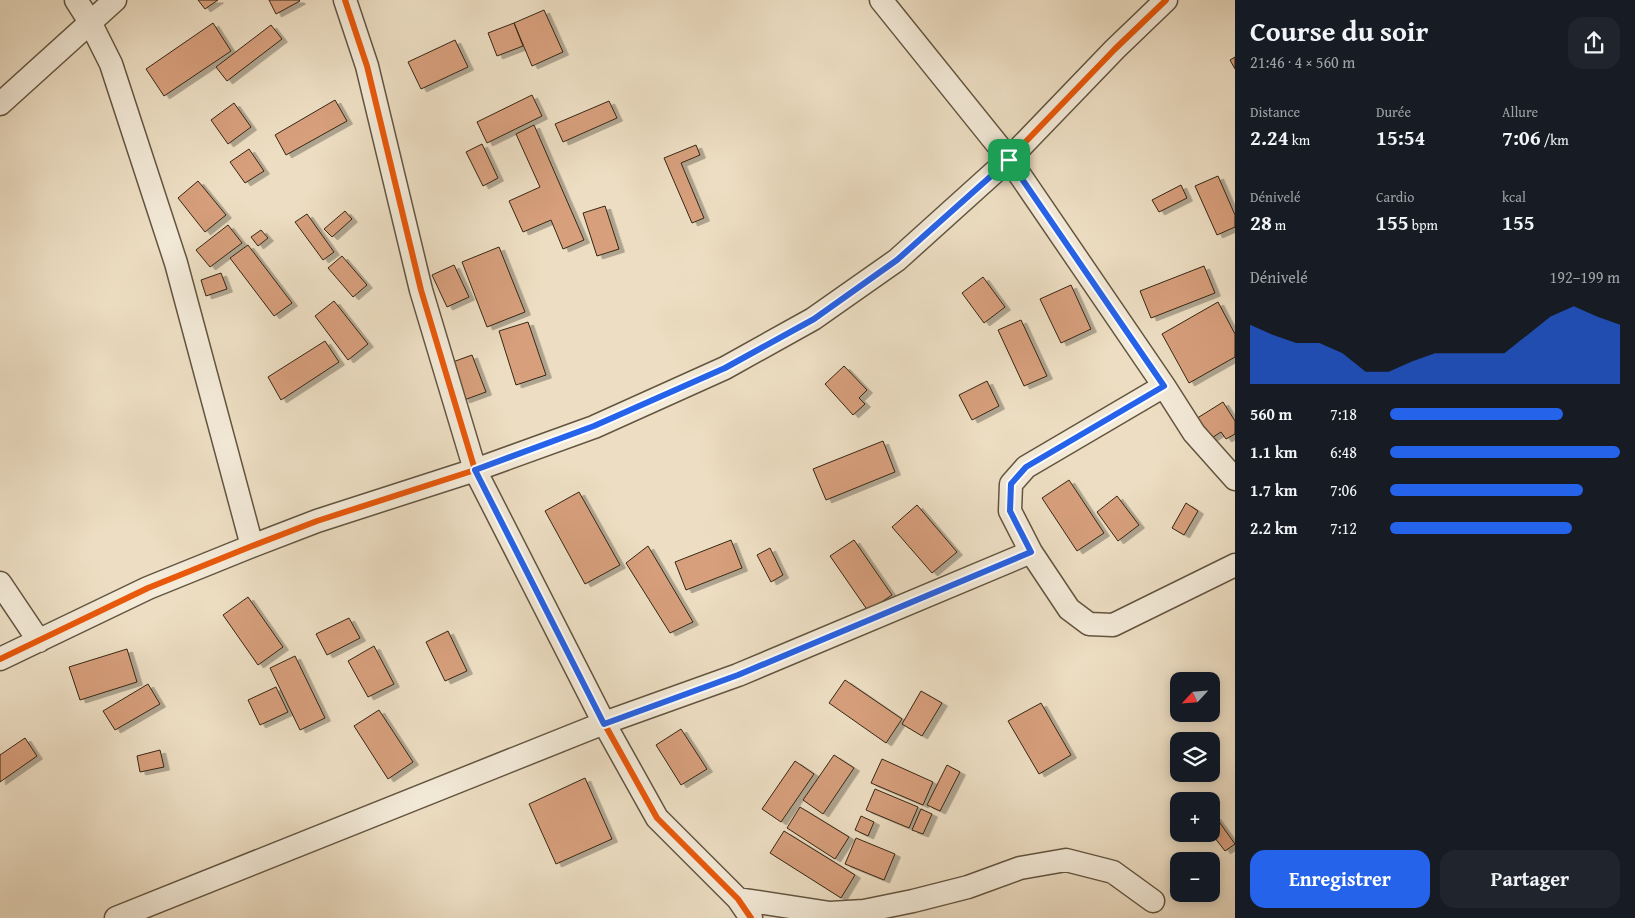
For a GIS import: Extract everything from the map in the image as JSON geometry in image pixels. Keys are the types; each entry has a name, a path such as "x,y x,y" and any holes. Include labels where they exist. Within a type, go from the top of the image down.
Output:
{"street":[{"path":"76,0 90,22 110,64 176,263 252,546"},
{"path":"0,104 115,0"},
{"path":"345,0 367,66 421,290 475,470 604,724 657,818 738,899 751,918"},
{"path":"881,0 1009,160 1164,386 1194,433 1235,479"},
{"path":"0,659 148,588 252,546 316,521 475,470 603,423 725,368 814,319 897,260 1009,160 1166,0"},
{"path":"1164,386 1026,467 1011,484 1010,511 1031,552 1069,609 1089,624 1113,625 1235,565"},
{"path":"116,918 604,724 738,675 1031,552"},
{"path":"0,583 39,641"},
{"path":"738,899 830,913 864,911 968,887 1020,868 1066,860 1113,872 1153,901"}],"building":[{"path":"198,0 218,0 205,9"},
{"path":"269,0 299,0 300,1 276,14"},
{"path":"544,10 563,52 532,66 514,23"},
{"path":"213,23 231,51 164,96 146,69"},
{"path":"514,23 523,46 497,56 488,33"},
{"path":"271,25 282,39 227,81 216,67"},
{"path":"455,40 468,67 421,89 408,62"},
{"path":"1235,57 1235,69 1230,60"},
{"path":"532,95 542,116 487,143 477,122"},
{"path":"335,100 347,121 286,155 275,135"},
{"path":"609,101 617,118 563,142 555,124"},
{"path":"234,103 251,127 228,144 211,120"},
{"path":"534,125 584,240 563,249 551,220 523,232 509,201 540,187 516,134"},
{"path":"482,144 498,178 483,186 466,152"},
{"path":"696,145 700,155 681,163 704,218 692,223 664,158"},
{"path":"249,149 264,171 245,183 230,162"},
{"path":"1218,176 1235,215 1235,227 1217,235 1195,186"},
{"path":"198,181 226,215 205,232 178,198"},
{"path":"1181,185 1187,198 1159,212 1152,200"},
{"path":"605,206 619,249 597,256 583,213"},
{"path":"345,211 352,219 332,237 324,229"},
{"path":"307,214 334,252 323,260 295,222"},
{"path":"228,225 242,243 210,267 196,250"},
{"path":"261,230 268,238 258,246 251,237"},
{"path":"248,245 292,303 274,316 230,258"},
{"path":"499,247 525,312 487,327 462,262"},
{"path":"342,256 367,285 353,297 328,268"},
{"path":"454,265 469,297 447,307 432,275"},
{"path":"1204,266 1215,293 1151,318 1140,291"},
{"path":"221,273 227,289 206,296 201,280"},
{"path":"983,277 1005,307 984,323 962,293"},
{"path":"1071,285 1091,329 1061,343 1040,299"},
{"path":"334,301 368,344 348,360 315,316"},
{"path":"1218,302 1235,334 1235,357 1189,383 1162,334"},
{"path":"1021,320 1047,376 1024,386 998,330"},
{"path":"528,322 546,375 516,385 499,331"},
{"path":"325,341 339,362 281,400 268,377"},
{"path":"472,355 486,392 464,400 450,363"},
{"path":"844,366 867,390 859,398 865,404 853,415 825,384"},
{"path":"987,381 999,406 972,420 959,395"},
{"path":"1223,402 1235,421 1235,434 1226,439 1221,432 1204,443 1191,422"},
{"path":"883,441 895,472 826,500 813,469"},
{"path":"1069,480 1104,533 1077,551 1042,498"},
{"path":"579,492 620,565 585,584 545,511"},
{"path":"1117,496 1139,525 1118,541 1097,512"},
{"path":"1186,503 1198,511 1184,535 1172,528"},
{"path":"917,505 957,552 932,573 892,527"},
{"path":"731,540 742,568 686,590 675,562"},
{"path":"854,540 892,595 868,611 830,556"},
{"path":"648,546 693,622 670,633 626,563"},
{"path":"770,548 783,575 771,582 757,555"},
{"path":"248,597 283,647 258,665 223,615"},
{"path":"349,618 360,638 327,655 316,634"},
{"path":"448,631 467,671 445,681 426,642"},
{"path":"374,646 394,684 368,697 348,661"},
{"path":"127,649 137,682 80,700 69,667"},
{"path":"295,656 325,718 300,730 270,668"},
{"path":"845,680 902,719 886,743 829,703"},
{"path":"148,684 160,704 115,730 103,711"},
{"path":"276,687 288,712 260,725 248,700"},
{"path":"921,691 942,703 922,736 902,724"},
{"path":"1041,703 1071,755 1039,774 1008,721"},
{"path":"379,710 413,762 388,779 354,726"},
{"path":"681,729 707,769 681,785 656,745"},
{"path":"25,738 37,756 0,782 0,755"},
{"path":"160,750 164,767 140,772 137,756"},
{"path":"834,755 854,768 823,814 803,800"},
{"path":"882,759 933,782 923,805 871,783"},
{"path":"795,761 814,774 781,822 762,809"},
{"path":"947,765 960,772 940,811 927,805"},
{"path":"585,778 612,839 556,864 529,804"},
{"path":"875,789 918,807 909,828 866,810"},
{"path":"800,807 849,837 835,859 787,828"},
{"path":"921,809 932,814 923,834 912,830"},
{"path":"861,816 874,822 868,836 855,830"},
{"path":"1220,823 1235,844 1225,851 1218,842 1220,842"},
{"path":"784,831 855,875 841,898 770,853"},
{"path":"856,838 895,854 884,880 845,864"}],"cycle path":[{"path":"345,0 367,66 421,290 475,470 604,723 657,818 738,899 751,918"},
{"path":"0,659 148,588 252,546 317,521 475,470 594,427 725,368 813,319 897,260 1009,159 1115,49 1166,0"}],"route":[{"path":"1009,160 1164,386 1026,467 1011,484 1010,511 1031,552 738,675 604,724 475,470 594,426 725,368 814,319 897,260 1009,160"}]}
